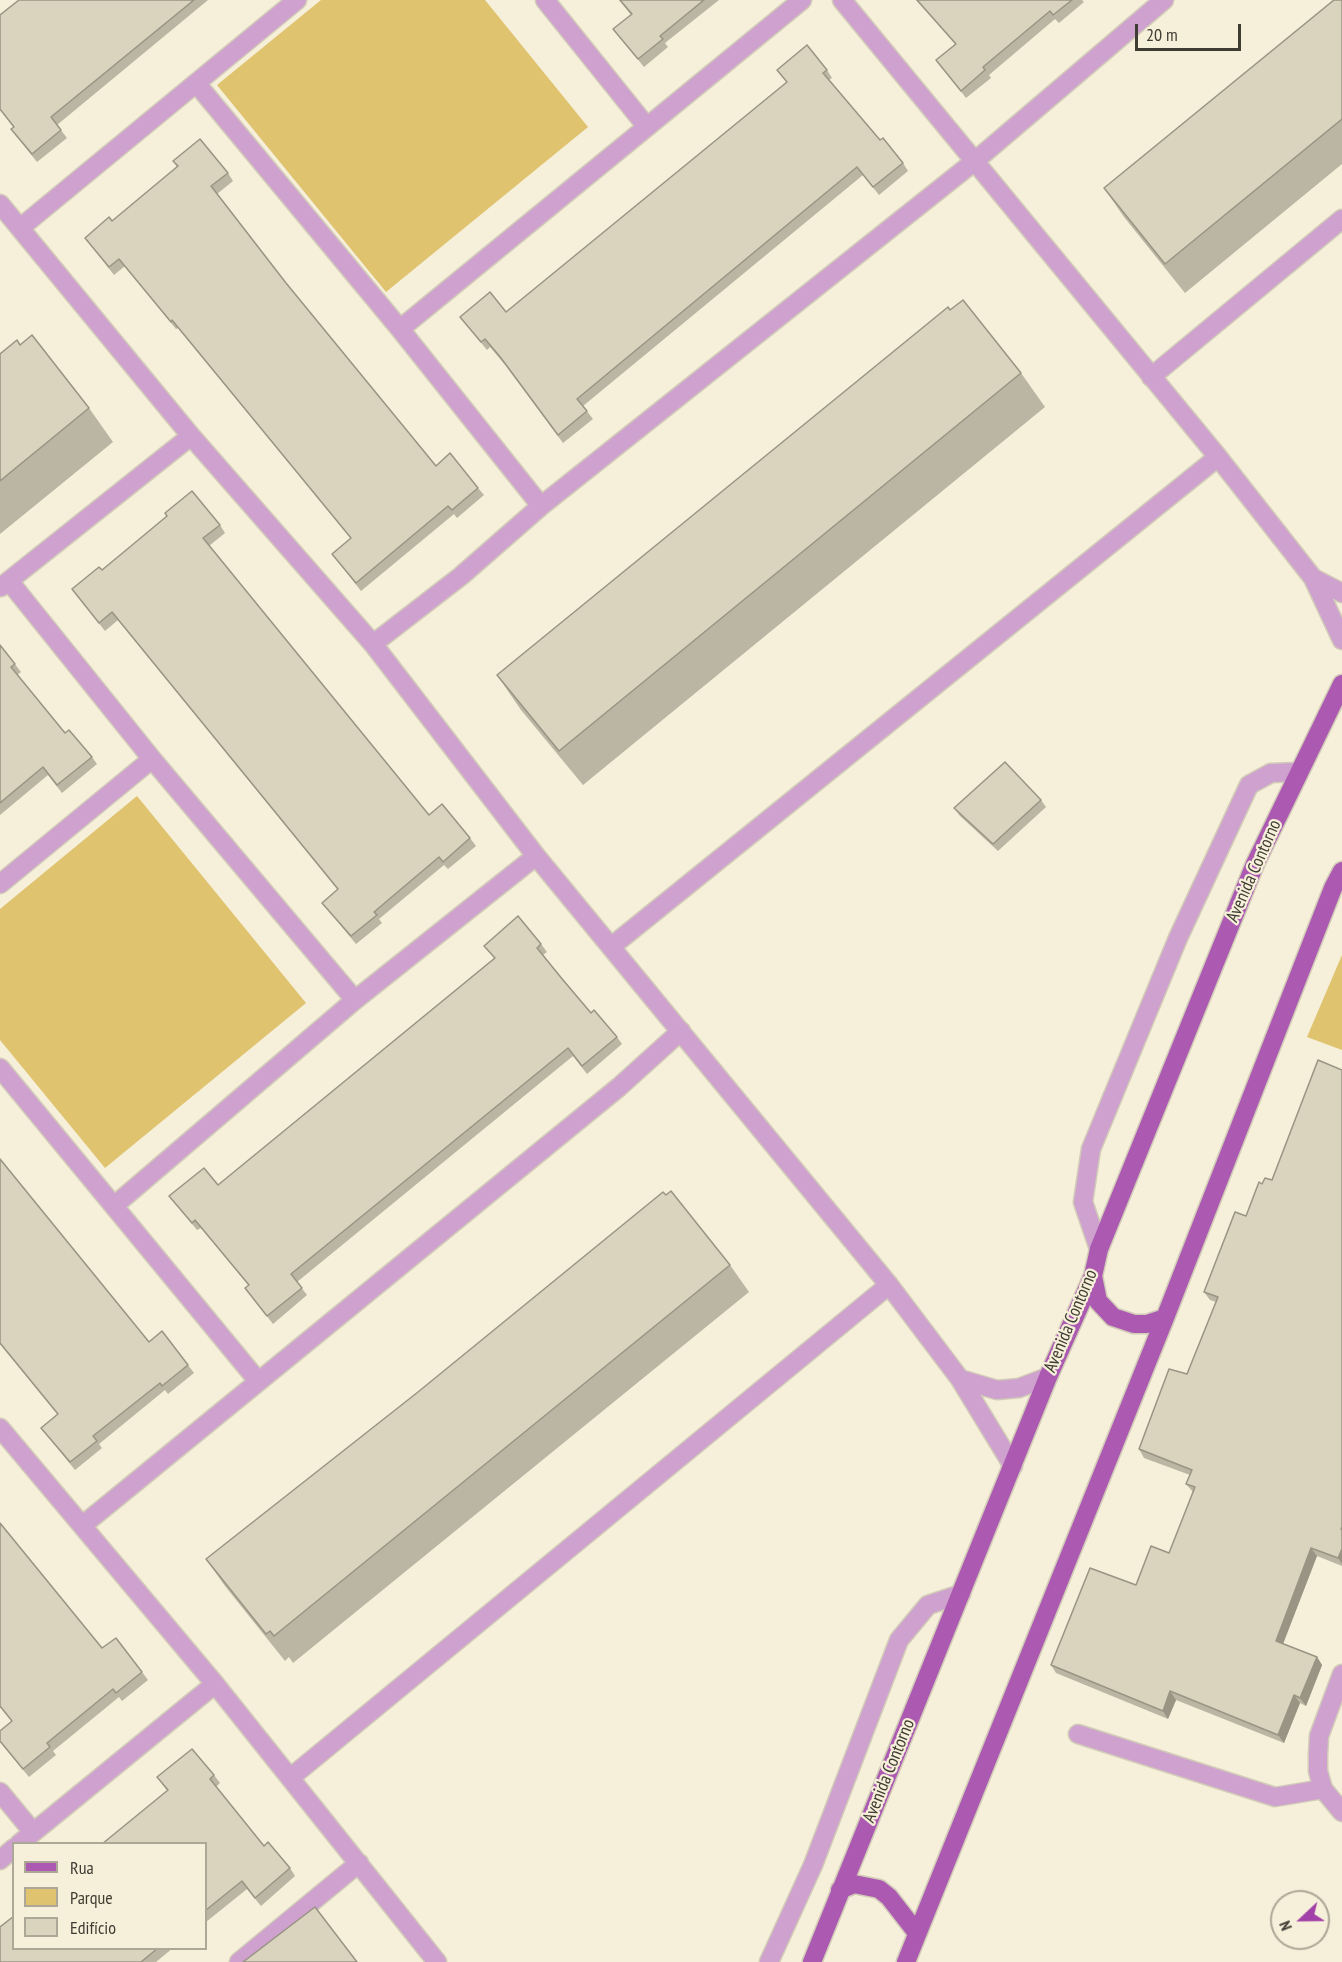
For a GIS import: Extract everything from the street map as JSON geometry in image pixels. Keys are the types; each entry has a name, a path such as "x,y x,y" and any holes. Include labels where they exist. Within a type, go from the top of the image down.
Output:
{"main road":[{"name":"Avenida Contorno","path":"812,1962 1048,1377 1093,1276 1099,1249 1255,864 1342,684"},
{"path":"906,1962 1165,1318 1333,888 1342,871"},
{"path":"1093,1276 1098,1301 1113,1317 1134,1324 1147,1324 1165,1318"},
{"path":"840,1890 854,1884 879,1889 889,1897 917,1933"}],"street":[{"path":"20,228 297,0"},
{"path":"545,0 647,127"},
{"path":"400,329 802,0"},
{"path":"842,0 1218,457 1313,578 1342,640"},
{"path":"373,644 461,576 542,506 975,161 1143,6 1164,0"},
{"path":"196,83 400,329 542,506"},
{"path":"0,204 191,436 373,644 536,856 889,1285 960,1379 1013,1466"},
{"path":"1151,377 1342,219"},
{"path":"191,436 4,585 355,1000"},
{"path":"612,946 1218,457"},
{"path":"1313,578 1342,593"},
{"path":"0,884 152,759"},
{"path":"1099,1249 1083,1202 1091,1149 1178,938 1249,785 1271,773 1299,772"},
{"path":"115,1205 355,1000 536,856"},
{"path":"84,1526 619,1087 681,1031"},
{"path":"0,1068 258,1381"},
{"path":"291,1778 889,1285"},
{"path":"960,1379 997,1390 1019,1388 1048,1377"},
{"path":"0,1428 216,1684 437,1962"},
{"path":"769,1962 813,1865 899,1640 928,1605 961,1594"},
{"path":"1342,1674 1319,1736 1318,1771 1323,1789 1342,1812"},
{"path":"0,1792 26,1838 216,1684"},
{"path":"1078,1734 1275,1797 1323,1789"},
{"path":"0,1860 12,1850"},
{"path":"239,1962 359,1863"}],"green space":[{"path":"321,0 485,0 588,127 386,292 217,85"},
{"path":"137,796 306,1003 105,1168 0,1040 0,909"},
{"path":"1342,955 1342,1050 1307,1037"}],"building":[{"path":"19,0 194,0 51,117 61,130 32,154 11,129 14,127 0,109 0,15"},
{"path":"620,0 704,0 660,36 663,39 638,59 613,29 632,14"},
{"path":"917,0 1072,0 1053,15 1050,11 983,67 985,70 961,91 936,60 956,44"},
{"path":"1334,0 1342,0 1342,119 1165,264 1104,188"},
{"path":"807,45 827,70 823,73 880,140 883,138 903,163 873,187 857,167 577,399 587,411 558,435 501,358 485,339 481,342 460,317 490,292 506,312 787,82 777,70"},
{"path":"200,139 228,173 211,186 286,283 436,466 450,453 478,488 452,510 448,506 356,583 332,554 351,538 119,259 109,267 85,238 109,217 112,221 178,166 173,161"},
{"path":"963,300 1021,373 559,751 497,675 948,307 950,310"},
{"path":"32,335 89,408 0,481 0,354 17,340 20,345"},
{"path":"192,491 220,525 203,538 429,815 442,804 470,838 443,862 439,857 374,912 377,915 351,936 322,903 338,889 112,612 99,623 72,589 99,567 102,570 167,516 165,513"},
{"path":"0,645 15,664 11,667 65,733 69,730 92,757 57,785 43,767 0,803"},
{"path":"1005,762 1041,800 993,844 954,808"},
{"path":"518,916 541,944 537,948 563,980 591,1013 594,1010 617,1037 582,1066 568,1048 291,1274 302,1288 267,1316 245,1288 249,1285 195,1220 192,1223 169,1196 204,1168 218,1185 495,958 484,946"},
{"path":"1318,1060 1342,1070 1342,1549 1338,1558 1311,1548 1276,1641 1317,1657 1300,1698 1294,1695 1278,1735 1170,1691 1163,1711 1051,1665 1090,1568 1136,1585 1151,1546 1169,1553 1195,1487 1186,1484 1192,1470 1139,1449 1169,1369 1187,1374 1218,1297 1204,1292 1235,1212 1246,1216 1259,1182 1262,1184 1265,1178 1272,1180"},
{"path":"0,1159 149,1342 162,1331 188,1365 162,1386 160,1383 93,1436 97,1441 70,1462 41,1428 58,1414 0,1343"},
{"path":"671,1191 730,1265 274,1636 270,1631 266,1634 206,1559 418,1392 663,1192 666,1195"},
{"path":"0,1523 102,1648 116,1638 142,1672 116,1693 113,1689 47,1743 50,1747 23,1769 0,1741 0,1731 12,1721 0,1706"},
{"path":"192,1749 214,1775 210,1779 264,1846 268,1842 290,1868 255,1898 242,1881 207,1909 207,1842 104,1842 168,1790 157,1777"},
{"path":"315,1907 357,1962 243,1962"},
{"path":"12,1918 12,1950 156,1950 141,1962 0,1962 0,1927"}]}
